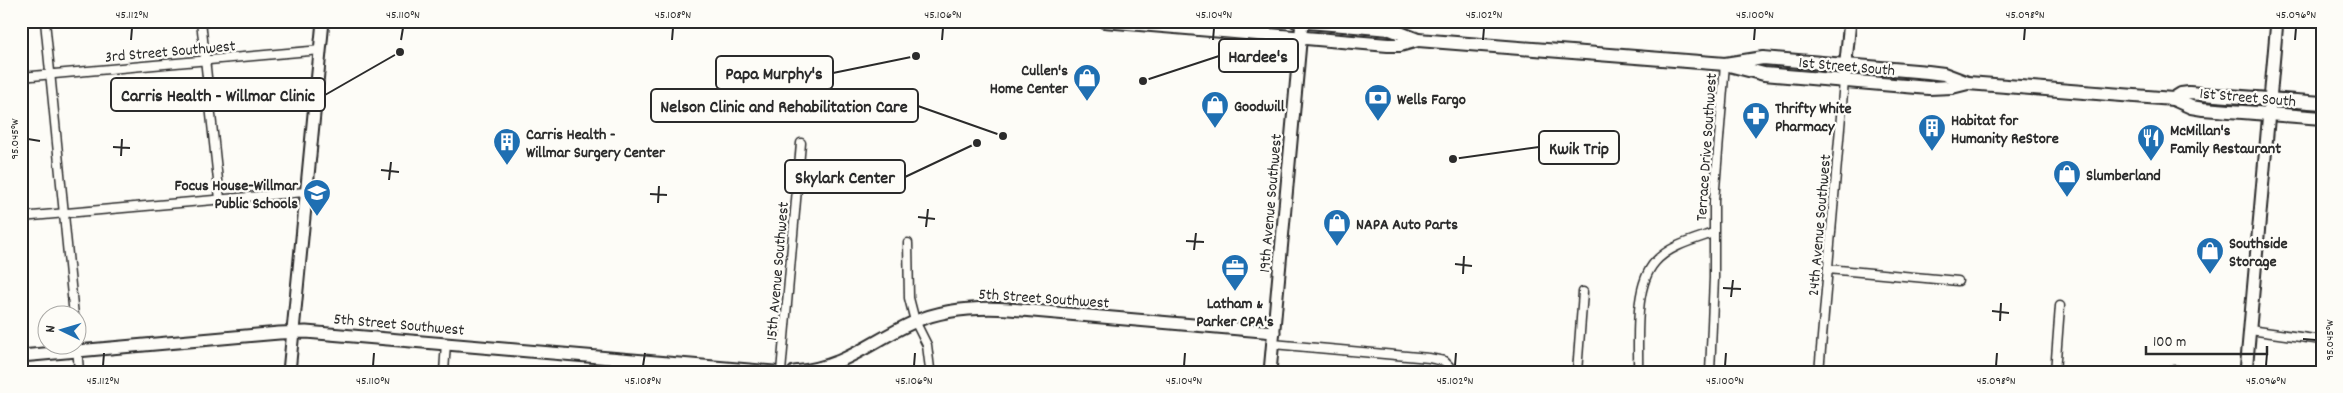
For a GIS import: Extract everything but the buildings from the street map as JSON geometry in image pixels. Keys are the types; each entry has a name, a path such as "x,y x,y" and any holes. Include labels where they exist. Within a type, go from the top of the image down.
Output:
{"main road":[{"name":"1st Street South","path":"1104,21 1388,45 1400,45 1418,40"},
{"name":"1st Street South","path":"1296,21 1390,29 1418,40 1725,64 1764,74 1943,88 1968,82"},
{"name":"1st Street South","path":"1725,64 1762,58 1928,72 1944,74 1968,82 2173,99 2197,108 2322,118"},
{"name":"1st Street South","path":"2173,99 2181,94 2189,93 2322,103"}],"street":[{"path":"46,21 73,306"},
{"path":"201,21 220,199"},
{"path":"289,372 323,21"},
{"path":"1844,81 1850,21"},
{"path":"2246,372 2277,21"},
{"name":"19th Avenue Southwest","path":"1270,372 1302,22"},
{"name":"3rd Street Southwest","path":"21,77 320,50"},
{"name":"Terrace Drive Southwest","path":"1710,372 1714,278 1713,233 1725,64"},
{"name":"24th Avenue Southwest","path":"1819,372 1844,81"},
{"name":"15th Avenue Southwest","path":"781,372 801,143"},
{"path":"21,217 305,192"},
{"name":"Terrace Drive Southwest","path":"1638,372 1639,308 1647,274 1654,263 1666,252 1713,233"},
{"path":"908,242 908,286 915,321 927,345 930,369"},
{"path":"1828,269 1958,281"},
{"path":"1577,372 1584,292"},
{"path":"2055,372 2060,306"},
{"name":"5th Street Southwest","path":"794,372 837,363 915,321 960,309 997,308 1274,332"},
{"path":"2250,330 2322,340"},
{"name":"5th Street Southwest","path":"88,347 293,332 446,343 774,372"},
{"path":"444,372 446,343"},
{"path":"1273,344 1429,358 1444,361 1455,372"},
{"name":"5th Street Southwest","path":"21,356 38,354"},
{"path":"78,356 79,372"},
{"path":"2174,372 2174,370 2196,372"}],"place":[{"name":"Carris Health - Willmar Clinic","path":"400,52"},
{"name":"Papa Murphy's","path":"916,56"},
{"name":"Hardee's","path":"1143,81"},
{"name":"Cullen's Home Center","path":"1087,102"},
{"name":"Wells Fargo","path":"1378,122"},
{"name":"Goodwill","path":"1215,129"},
{"name":"Nelson Clinic and Rehabilitation Care","path":"1003,136"},
{"name":"Thrifty White Pharmacy","path":"1756,140"},
{"name":"Skylark Center","path":"977,143"},
{"name":"Habitat for Humanity ReStore","path":"1932,152"},
{"name":"Kwik Trip","path":"1453,159"},
{"name":"McMillan's Family Restaurant","path":"2151,162"},
{"name":"Carris Health - Willmar Surgery Center","path":"507,166"},
{"name":"Slumberland","path":"2067,198"},
{"name":"Focus House-Willmar Public Schools","path":"317,217"},
{"name":"NAPA Auto Parts","path":"1337,247"},
{"name":"Southside Storage","path":"2210,275"},
{"name":"Latham & Parker CPA's","path":"1235,292"}]}
